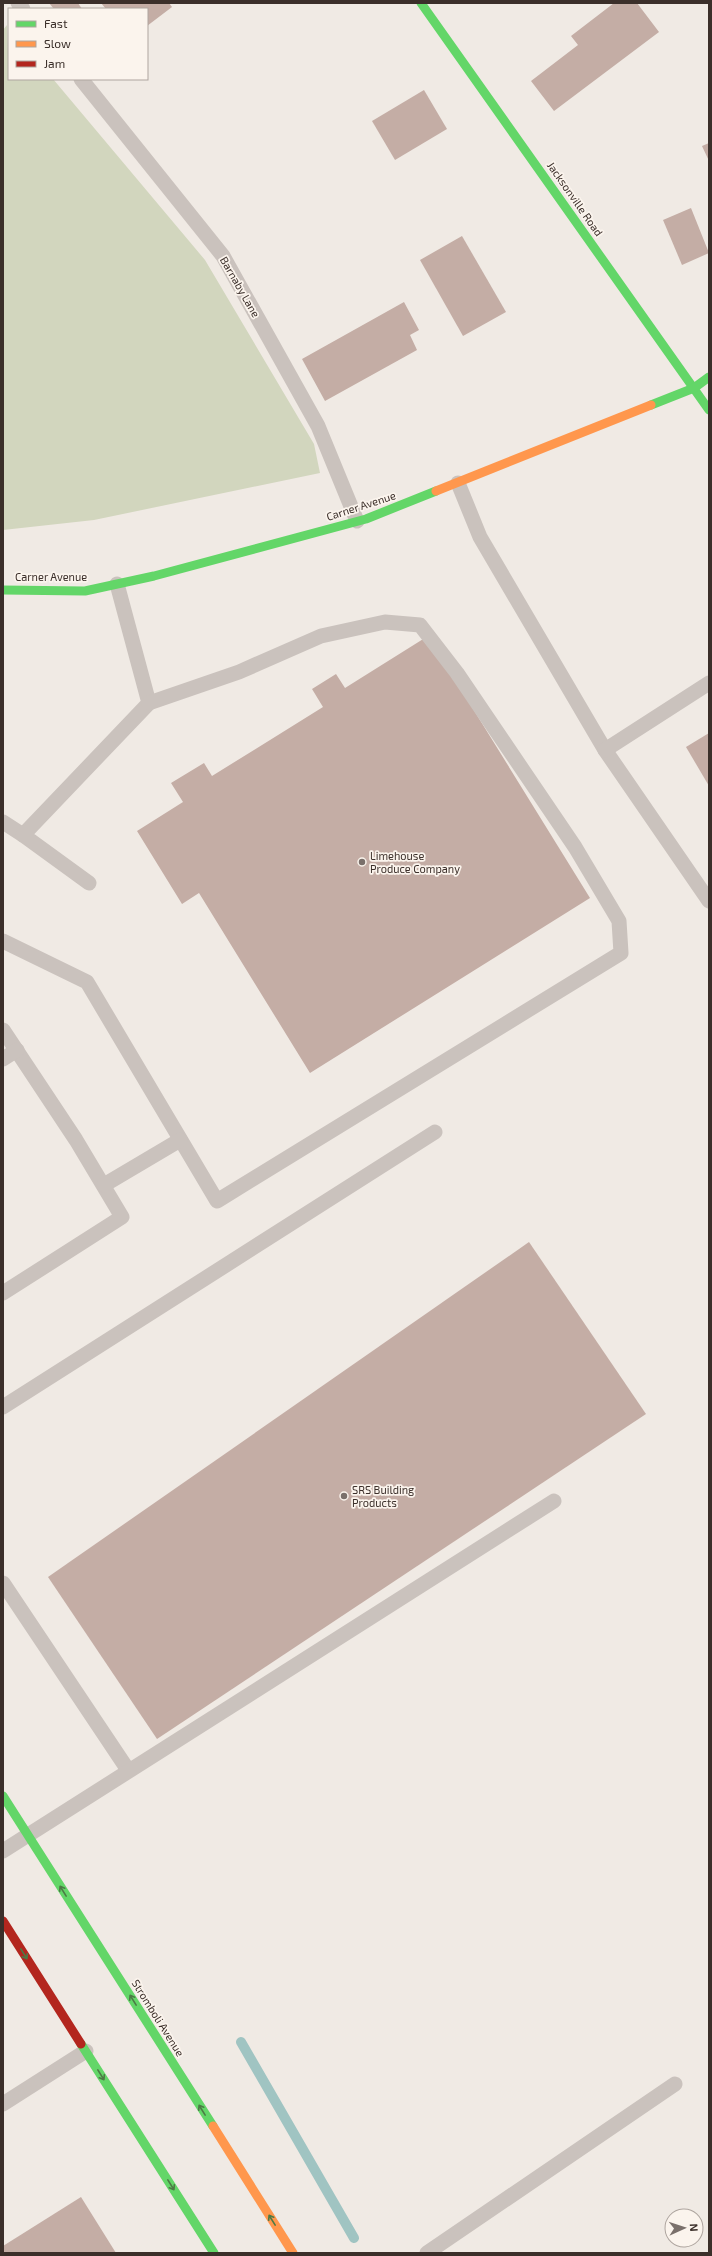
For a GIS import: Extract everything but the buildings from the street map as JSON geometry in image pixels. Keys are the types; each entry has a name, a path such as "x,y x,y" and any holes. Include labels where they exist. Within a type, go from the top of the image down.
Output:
{"street":[{"name":"Jacksonville Road","path":"421,3 709,410"},
{"name":"Carner Avenue","path":"3,590 85,591 357,522 694,388 709,377"},
{"name":"Stromboli Avenue","path":"3,1796 293,2253"},
{"path":"3,1921 214,2253"}],"lane":[{"name":"Barnaby Lane","path":"82,80 223,256 318,426 357,522"},
{"path":"458,483 480,537 605,750 709,901"},
{"path":"117,584 149,703"},
{"path":"3,940 87,982 216,1201 621,953 619,921 575,847 457,673 420,625 384,622 321,636 239,672 149,703 23,836"},
{"path":"605,750 709,682"},
{"path":"3,822 89,883"},
{"path":"3,1030 104,1185 122,1217 3,1293"},
{"path":"3,1059 17,1050"},
{"path":"3,1407 435,1132"},
{"path":"104,1185 180,1140"},
{"path":"3,1851 27,1834 554,1501"},
{"path":"3,1583 128,1770"},
{"path":"3,2104 86,2052"},
{"path":"427,2253 674,2084"}],"green space":[{"path":"7,25 8,80 54,80 205,260 314,444 320,473 94,520 3,530 3,30"}],"waterway":[{"path":"241,2042 354,2238"}],"traffic: fast":[{"path":"421,3 709,410"},
{"path":"651,405 694,388 709,377"},
{"path":"3,590 85,591 154,576 366,519 436,491"},
{"path":"3,1796 213,2126"},
{"path":"81,2044 214,2253"}],"traffic: slow":[{"path":"436,491 651,405"},
{"path":"213,2126 293,2253"}],"traffic: jam":[{"path":"3,1921 81,2044"}],"place":[{"name":"Limehouse Produce Company","path":"362,862"},
{"name":"SRS Building Products","path":"344,1496"}]}
